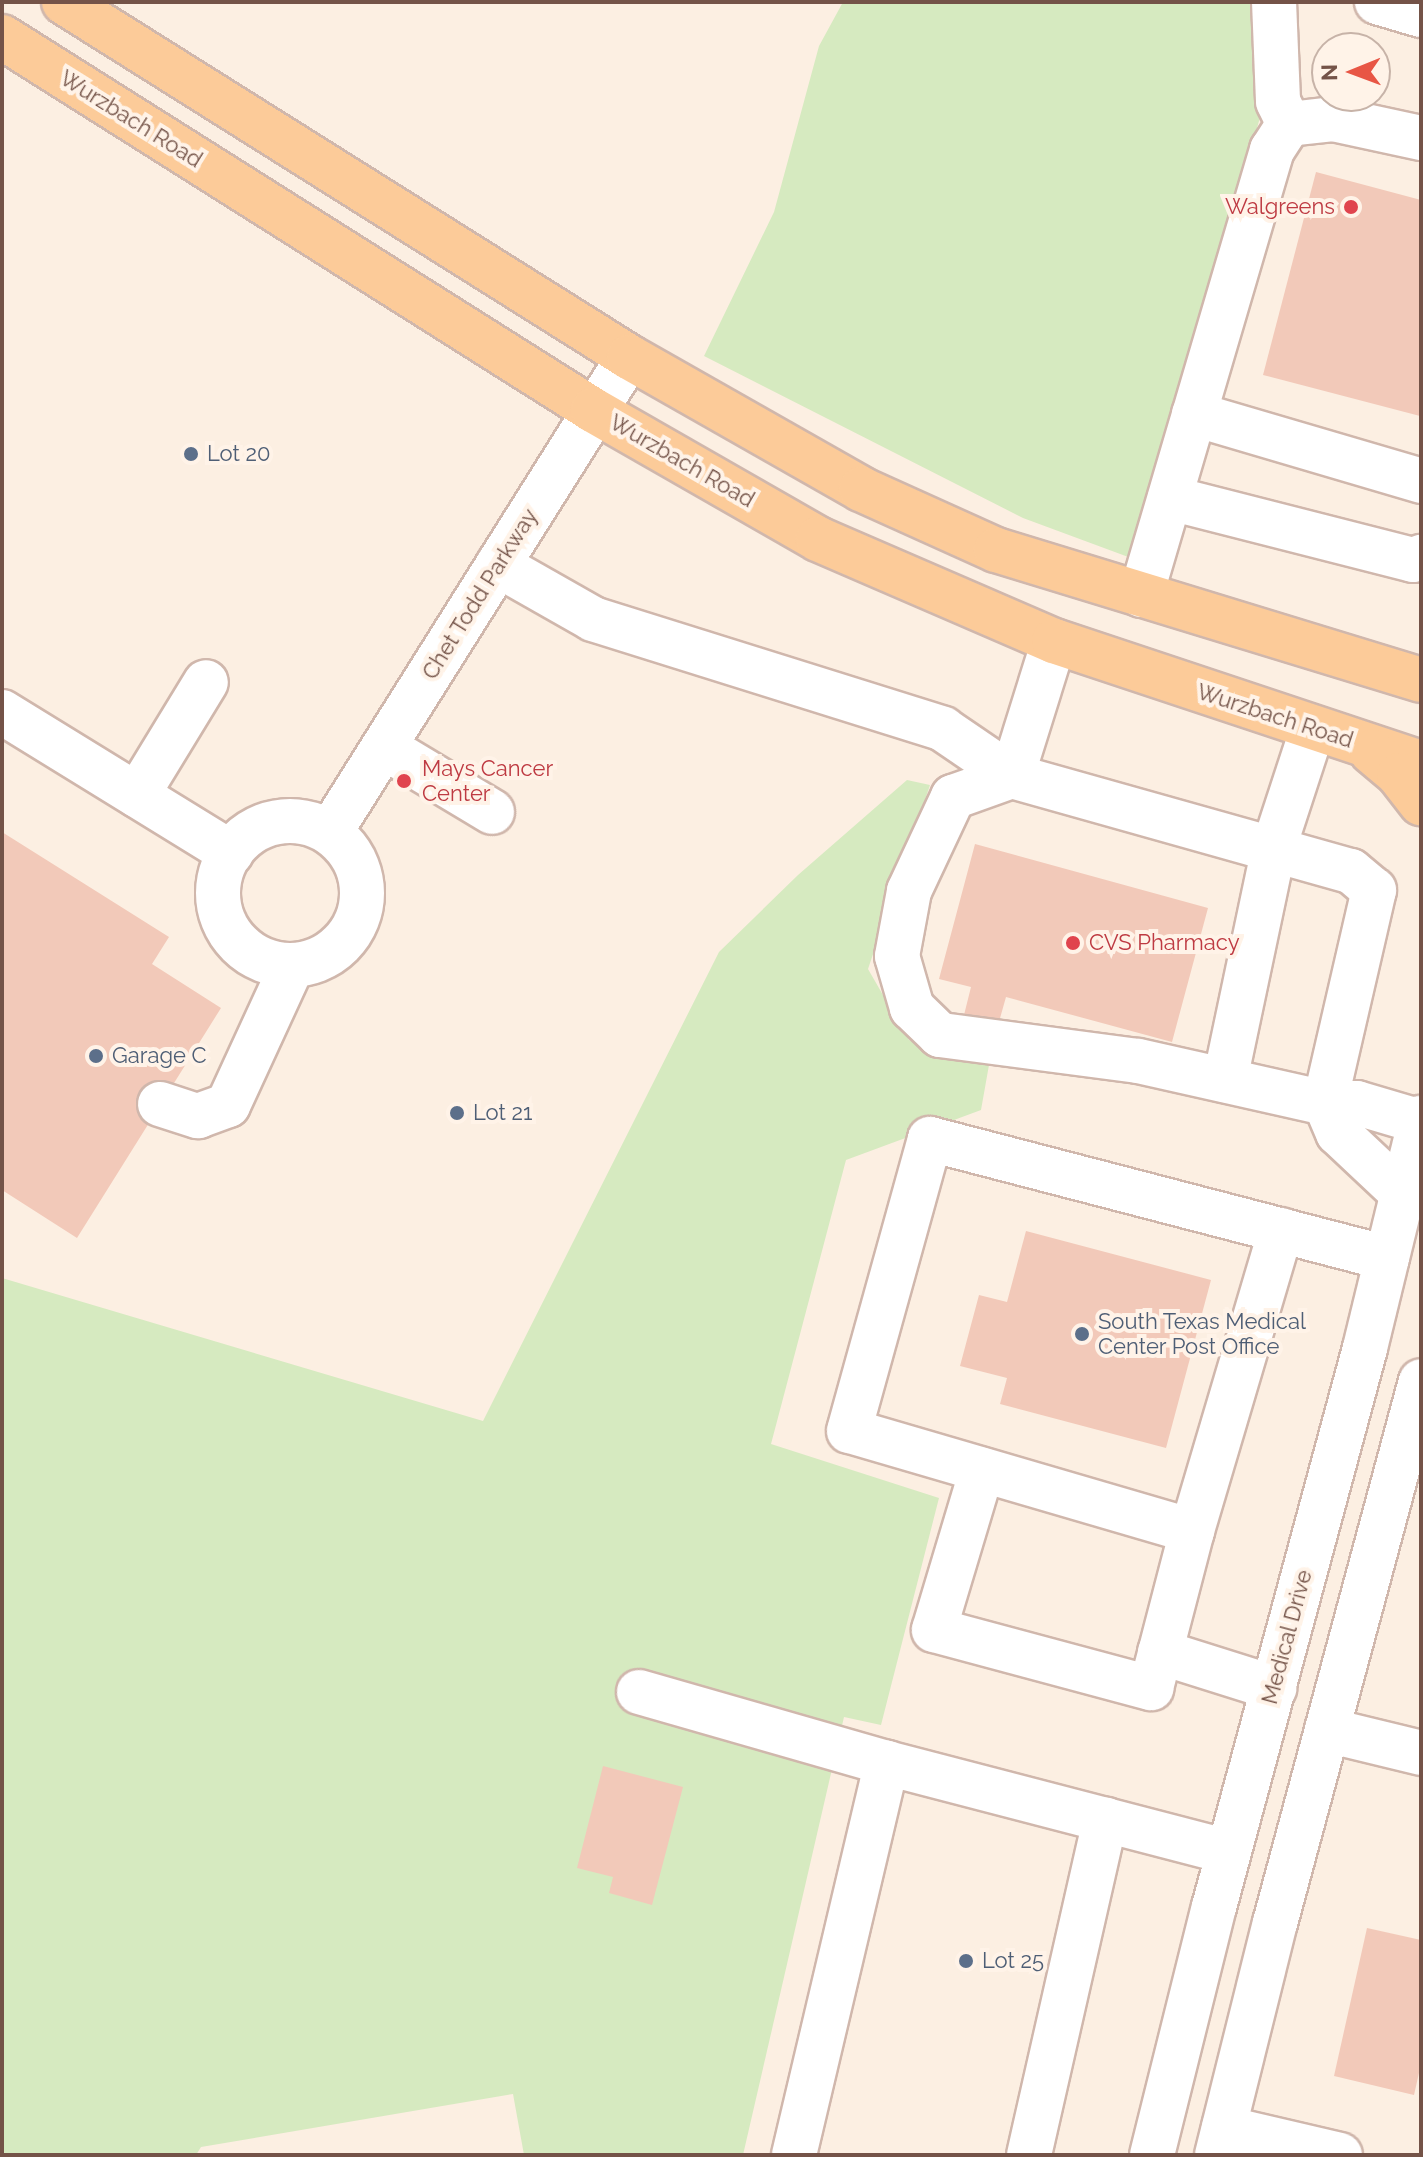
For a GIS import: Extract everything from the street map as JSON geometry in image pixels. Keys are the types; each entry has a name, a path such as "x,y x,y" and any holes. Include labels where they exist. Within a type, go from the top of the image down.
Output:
{"main road":[{"path":"64,2 629,357 861,489 996,550 1141,595 1409,671"},
{"name":"Wurzbach Road","path":"2,37 593,410 818,539 1054,641 1421,763"},
{"path":"1360,743 1399,775 1421,803"}],"street":[{"path":"1274,2 1278,101 1289,124"},
{"path":"1377,2 1421,15"},
{"path":"1289,124 1333,119 1421,138"},
{"path":"1141,595 1272,150 1289,124"},
{"name":"Chet Todd Parkway","path":"330,832 629,357"},
{"path":"1194,414 1421,481"},
{"path":"1170,498 1413,560 1421,557"},
{"path":"498,565 593,619 943,729 1012,776 1351,871 1374,890 1325,1103 1338,1133 1403,1194"},
{"path":"1012,776 1054,641"},
{"path":"137,795 206,682"},
{"path":"2,712 231,853"},
{"path":"1225,1080 1274,847 1313,728"},
{"path":"384,747 492,812"},
{"path":"1012,776 953,797 909,891 897,956 912,1008 940,1035 1138,1061 1325,1103 1357,1103 1421,1120"},
{"path":"283,820 308,822 330,832 347,848 358,867 363,890 360,913 350,934 334,950 314,961 292,966 269,962 249,952 231,934 220,912 218,887 238,842 259,827 283,820"},
{"path":"160,1104 198,1116 228,1105 292,966"},
{"name":"Medical Drive","path":"1152,2155 1421,1120"},
{"path":"1192,1531 849,1431 930,1139 1387,1258"},
{"path":"982,1470 934,1630 1151,1688 1192,1531 1281,1230"},
{"path":"1340,2155 1235,2140 1327,1730 1421,1381"},
{"path":"1160,1652 1274,1688"},
{"path":"639,1692 887,1763 1229,1852"},
{"path":"1327,1730 1421,1753"},
{"path":"794,2155 887,1763"},
{"path":"1029,2155 1105,1820"}],"green space":[{"path":"843,2 1261,2 1264,104 1131,558 1023,518 704,356 774,212 819,46"},
{"path":"907,780 930,785 868,969 909,1040 989,1065 981,1110 846,1160 771,1444 939,1498 881,1725 844,1717 743,2155 524,2155 513,2094 201,2147 196,2155 2,2155 2,1278 483,1421 719,952 798,875"}],"building":[{"name":"Walgreens","path":"1316,172 1421,200 1420,416 1263,375"},
{"name":"Garage C","path":"2,832 169,937 152,964 221,1008 77,1238 2,1190"},
{"name":"CVS Pharmacy","path":"975,844 1208,908 1172,1042 1006,997 995,1036 961,1027 971,987 939,979"},
{"name":"South Texas Medical Center Post Office","path":"1026,1231 1211,1280 1166,1448 1000,1404 1007,1378 960,1366 979,1295 1007,1302"},
{"path":"603,1766 683,1787 652,1905 609,1893 613,1877 577,1868"},
{"path":"1367,1928 1421,1940 1421,2064 1414,2095 1334,2076"}],"place":[{"name":"Walgreens","path":"1351,207"},
{"name":"Lot 20","path":"191,454"},
{"name":"Mays Cancer Center","path":"404,781"},
{"name":"CVS Pharmacy","path":"1073,943"},
{"name":"Garage C","path":"96,1056"},
{"name":"Lot 21","path":"457,1113"},
{"name":"South Texas Medical Center Post Office","path":"1082,1334"},
{"name":"Lot 25","path":"966,1961"}]}
